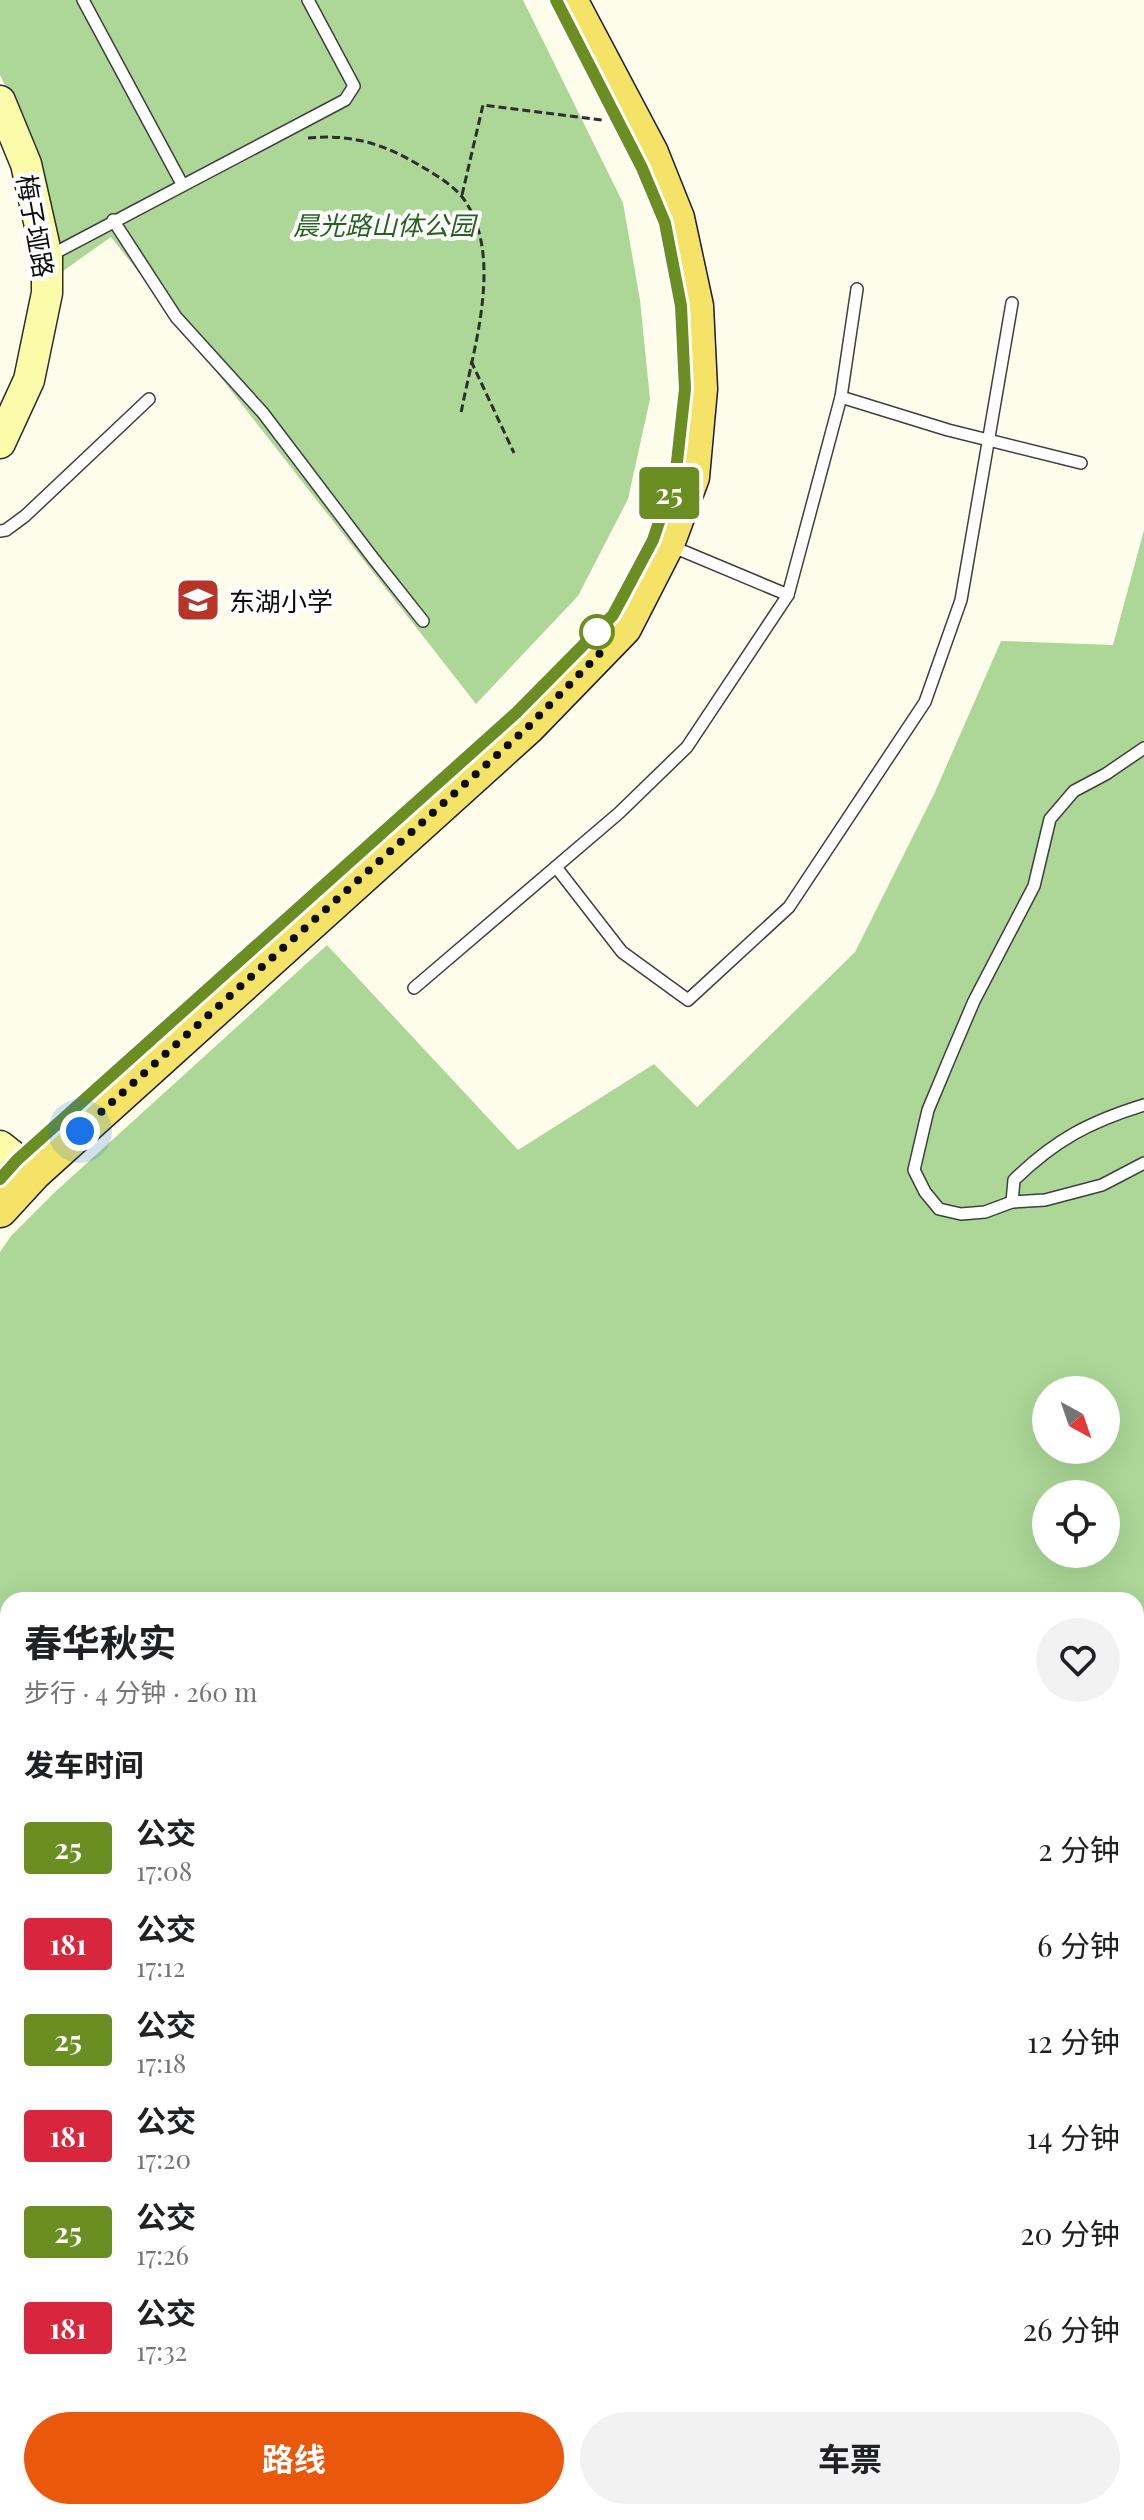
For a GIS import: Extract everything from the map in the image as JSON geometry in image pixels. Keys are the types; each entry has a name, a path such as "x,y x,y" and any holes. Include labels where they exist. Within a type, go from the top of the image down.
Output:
{"main road":[{"path":"0,1210 13,1164 516,713 613,615 653,540 676,471 685,389 681,306 665,223 618,121 556,0"},
{"path":"13,1164 528,727 624,628 667,544 692,477 700,389 696,306 677,218 651,153 570,0"}],"street":[{"name":"梅子垭路","path":"0,101 26,164 47,257 47,293 29,380 0,443"}],"lane":[{"path":"83,0 182,184"},
{"path":"47,257 345,100 354,86 308,0"},
{"path":"113,220 176,317 263,413 423,621"},
{"path":"414,988 619,813 687,747 788,595 841,397 857,289"},
{"path":"556,867 622,952 688,1000 789,907 925,702 961,600 1012,303"},
{"path":"841,397 1081,463"},
{"path":"0,531 25,516 149,399"},
{"path":"667,544 788,595"},
{"path":"1144,748 1074,791 1050,819 1034,886 974,1001 928,1110 914,1170 925,1192 939,1209 961,1214 985,1212 1012,1202 1045,1200 1102,1185 1144,1163"},
{"path":"1012,1202 1014,1180 1051,1146 1101,1118 1144,1105"}],"path":[{"path":"462,196 483,105 618,121"},
{"path":"285,133 305,138 351,137 379,144 432,173 462,196 484,248 483,300 461,413"},
{"path":"471,361 514,453"}],"green space":[{"name":"晨光路山体公园","path":"0,0 523,0 623,203 640,300 650,399 628,499 578,596 476,704 111,237 63,271 50,213 15,106 0,75"},
{"path":"1144,530 1144,1592 0,1592 0,1252 11,1236 55,1192 327,945 518,1150 654,1064 697,1107 855,952 935,792 1001,641 1113,645"}],"bus line":[{"name":"25","path":"0,1179 17,1160 516,713 613,615 653,540 676,471 685,389 681,306 665,223 642,168 556,0"}],"place":[{"name":"东湖小学","path":"198,600"}],"route":[{"path":"80,1131 528,727 605,648 597,632"}]}
